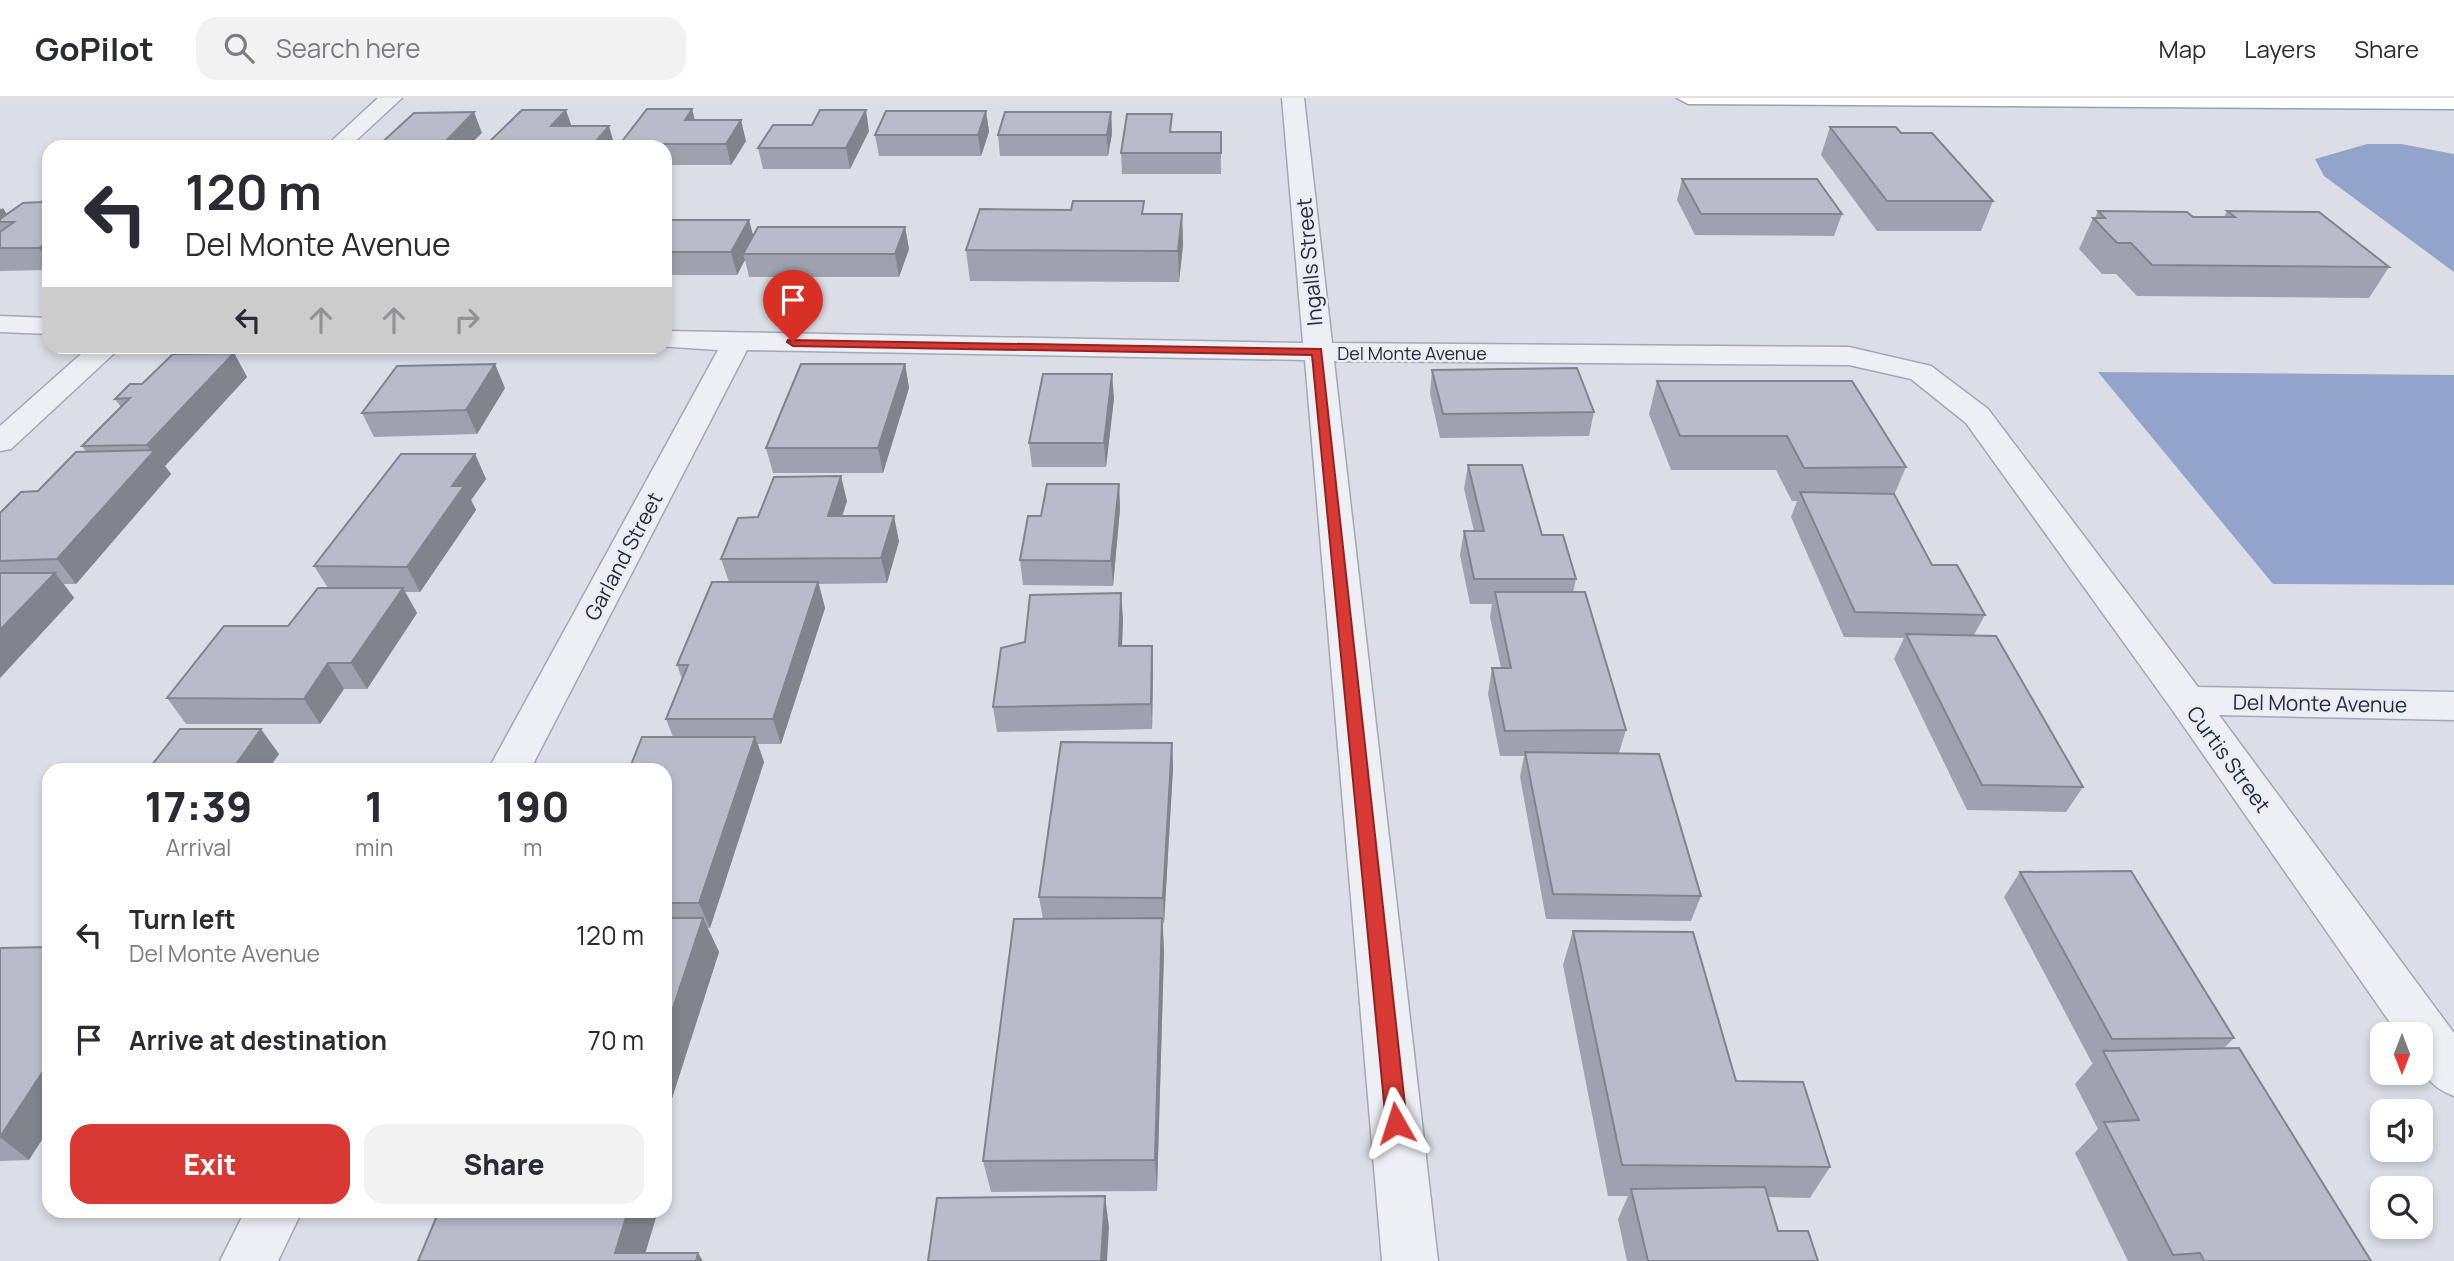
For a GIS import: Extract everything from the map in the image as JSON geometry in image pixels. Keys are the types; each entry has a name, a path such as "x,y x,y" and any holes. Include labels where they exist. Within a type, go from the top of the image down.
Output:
{"main road":[{"path":"1688,98 2454,103"}],"street":[{"path":"344,140 391,98"},
{"name":"Ingalls Street","path":"1293,98 1410,1261"},
{"path":"0,324 42,326"},
{"name":"Del Monte Avenue","path":"672,340 1317,352 1849,356 1921,372 1977,416 2000,447"},
{"name":"Garland Street","path":"513,763 737,341"},
{"path":"0,442 99,354"},
{"name":"Curtis Street","path":"2000,447 2187,701 2454,1073"},
{"name":"Del Monte Avenue","path":"2187,701 2454,706"},
{"path":"248,1261 271,1218"}],"water":[{"path":"2367,144 2401,144 2454,154 2454,272 2324,176 2315,159"},
{"path":"2098,372 2454,375 2454,585 2273,584"}],"building":[{"path":"647,109 692,109 685,120 741,120 726,144 623,140"},
{"path":"522,110 566,110 551,126 609,126 597,140 491,140"},
{"path":"820,110 866,110 846,148 758,148 773,125 812,125"},
{"path":"886,111 986,111 978,135 875,135"},
{"path":"474,112 447,140 385,140 414,113"},
{"path":"1005,112 1111,112 1107,135 998,135"},
{"path":"1127,114 1172,114 1170,132 1221,132 1221,153 1121,153"},
{"path":"1830,127 1896,127 1901,133 1932,133 1993,201 1887,201"},
{"path":"1682,179 1817,179 1842,214 1701,214"},
{"path":"1073,201 1144,201 1142,214 1182,214 1178,251 966,250 980,209 1071,210"},
{"path":"41,202 42,246 0,248 0,232 14,222 0,222 0,219 23,203"},
{"path":"2098,211 2187,212 2193,217 2235,217 2227,211 2319,212 2389,267 2152,265 2131,243 2117,243 2093,218 2105,218"},
{"path":"672,220 749,220 731,252 672,252"},
{"path":"758,227 905,227 895,254 743,254"},
{"path":"173,354 233,354 147,445 82,446 130,398 115,399 130,384 142,384"},
{"path":"495,364 466,410 362,413 397,366"},
{"path":"801,364 905,364 878,448 766,448"},
{"path":"1577,368 1594,412 1443,414 1432,370"},
{"path":"1043,374 1112,374 1104,443 1029,443"},
{"path":"1657,381 1852,381 1906,467 1804,468 1787,436 1680,436"},
{"path":"155,450 57,559 0,561 0,513 21,492 38,491 76,452"},
{"path":"401,454 475,454 452,486 464,486 407,567 314,566"},
{"path":"1468,465 1522,465 1542,535 1563,535 1576,579 1474,579 1464,531 1484,531"},
{"path":"841,476 828,516 894,516 881,558 721,559 738,518 758,517 774,477"},
{"path":"1047,484 1119,484 1111,561 1020,560 1028,516 1041,516"},
{"path":"1800,492 1894,494 1932,565 1957,565 1985,615 1855,612"},
{"path":"0,573 55,573 0,630"},
{"path":"712,582 818,582 773,719 666,719 688,665 677,665"},
{"path":"318,588 403,588 351,663 328,663 304,699 167,698 224,626 288,626"},
{"path":"1495,592 1585,592 1626,730 1505,731 1492,668 1511,668"},
{"path":"1121,593 1119,646 1152,646 1151,704 993,707 1001,648 1025,642 1030,595"},
{"path":"1906,634 1996,636 2083,787 1982,785"},
{"path":"180,729 261,729 237,763 153,763"},
{"path":"642,737 755,737 699,903 672,903 672,763 632,763"},
{"path":"1061,742 1172,743 1163,898 1039,897"},
{"path":"1525,752 1659,754 1701,896 1553,894"},
{"path":"2131,871 2234,1038 2112,1039 2020,872"},
{"path":"672,918 703,918 672,1011"},
{"path":"1162,918 1155,1160 983,1161 1014,919"},
{"path":"1573,931 1693,932 1736,1081 1803,1082 1830,1167 1622,1165"},
{"path":"42,947 42,1073 0,1137 0,948"},
{"path":"2239,1048 2371,1261 2204,1261 2200,1253 2173,1255 2104,1122 2139,1120 2103,1051"},
{"path":"1765,1187 1778,1231 1808,1231 1818,1261 1648,1261 1631,1189"},
{"path":"1105,1196 1101,1261 928,1261 937,1198"},
{"path":"436,1218 626,1218 615,1253 698,1253 696,1261 418,1261"}],"route":[{"path":"793,342 1317,352 1396,1123"}]}
